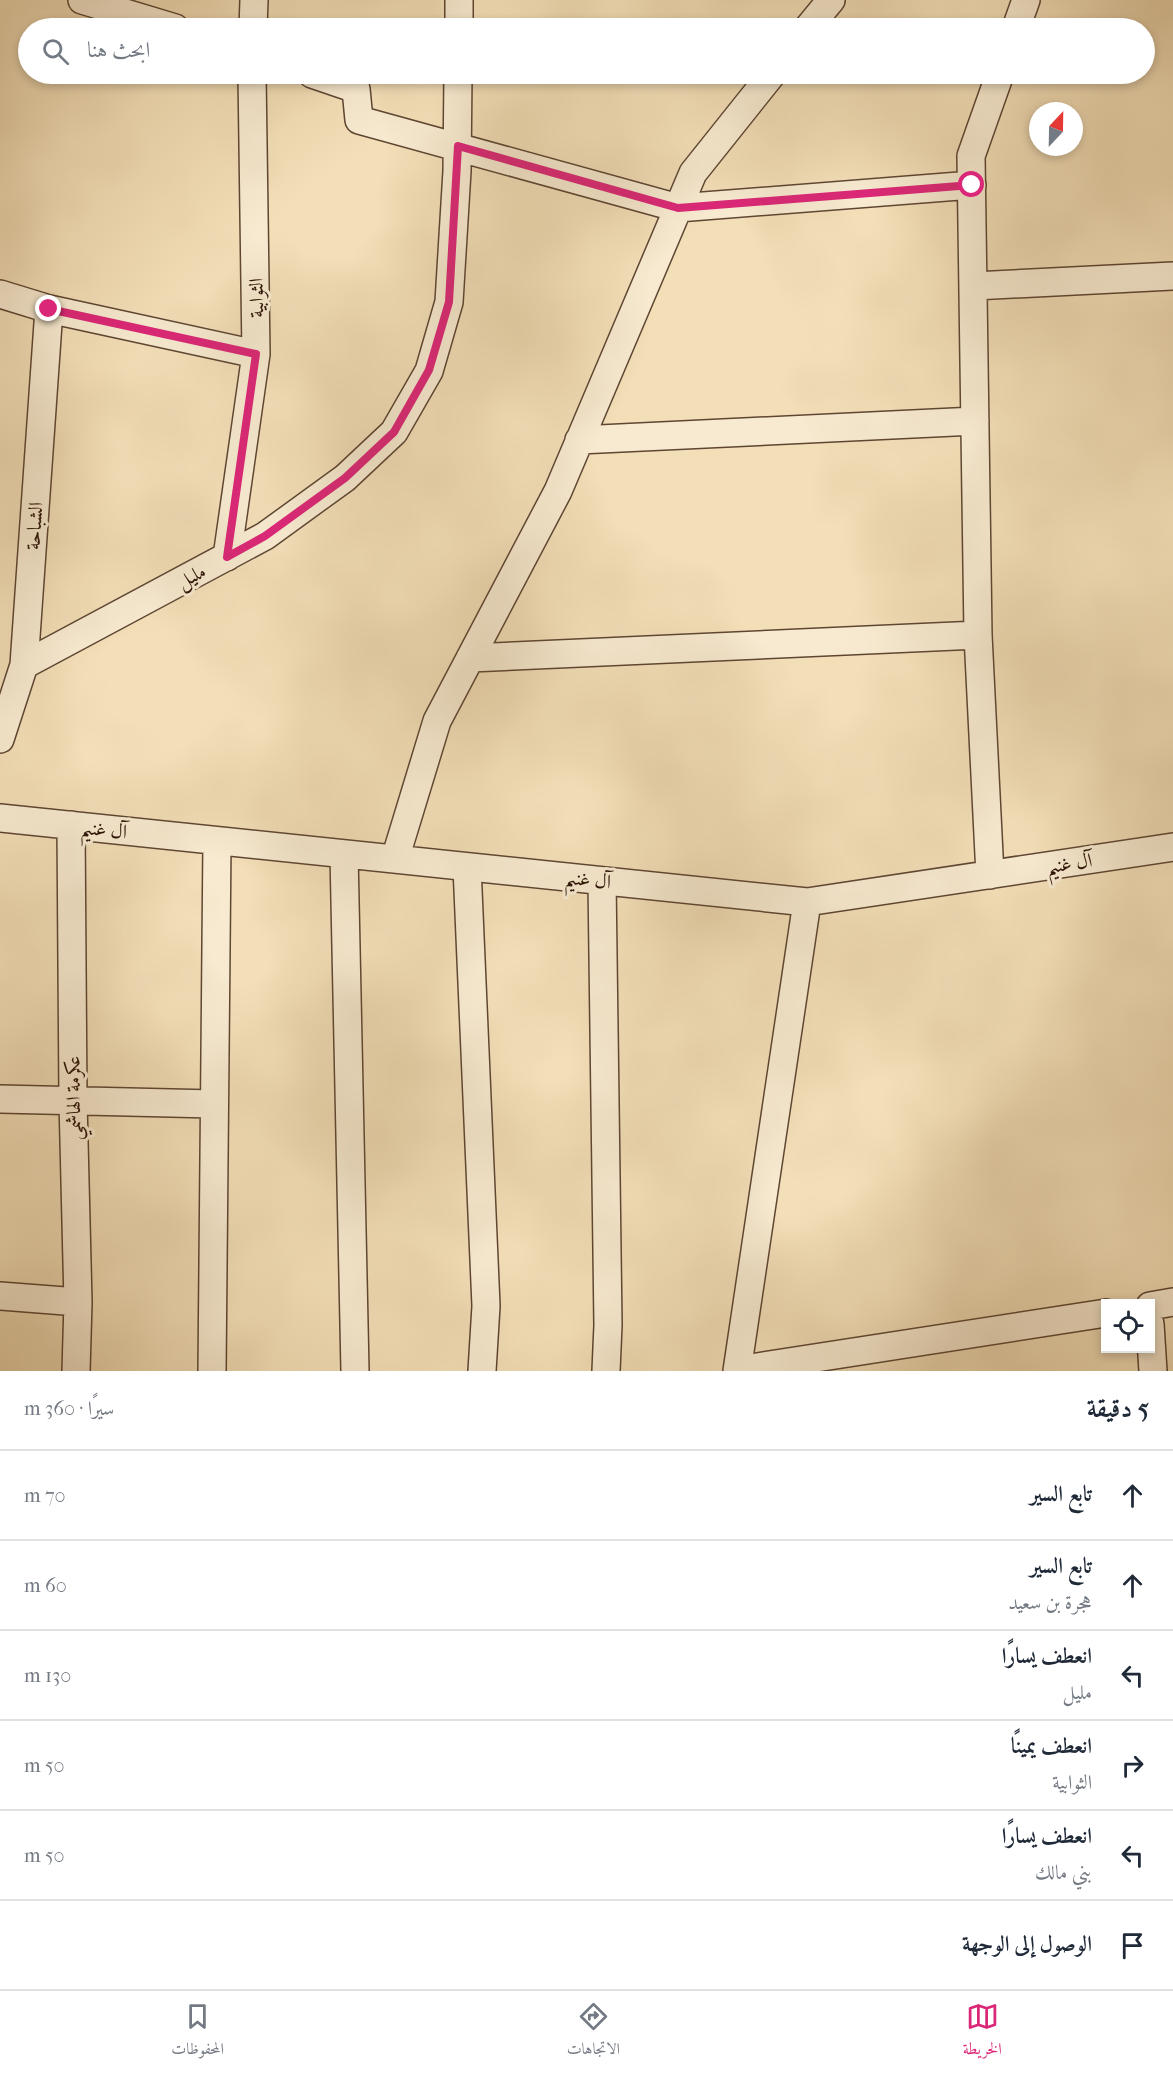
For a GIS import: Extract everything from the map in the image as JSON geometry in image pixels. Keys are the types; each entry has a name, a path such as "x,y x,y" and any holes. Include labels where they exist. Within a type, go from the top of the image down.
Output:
{"street":[{"path":"82,0 142,18"},
{"path":"253,18 254,0"},
{"path":"459,0 459,18"},
{"path":"816,18 831,0"},
{"path":"1020,18 1026,0"},
{"name":"الثوابية","path":"227,557 256,354 252,84"},
{"path":"341,84 356,89 359,120 678,208 972,185"},
{"name":"مليل","path":"24,665 265,536 345,478 394,432 429,370 449,302 458,146 458,84"},
{"path":"395,859 437,721 558,491 693,172 764,84"},
{"path":"990,874 978,634 975,286 971,156 996,84"},
{"path":"975,286 1173,276"},
{"path":"0,294 49,309 256,354"},
{"name":"الشباحة","path":"0,739 24,665 49,309"},
{"path":"579,441 975,421"},
{"path":"470,658 978,634"},
{"name":"آل غنيم","path":"0,818 807,902 1173,847"},
{"name":"عكرمة الهاشمي","path":"71,825 73,1101 78,1302 76,1371"},
{"path":"212,1371 217,841"},
{"path":"344,854 355,1371"},
{"path":"466,867 486,1306 482,1371"},
{"path":"602,881 609,1325 606,1371"},
{"path":"807,902 738,1370 1101,1314"},
{"path":"0,1098 214,1104"},
{"path":"0,1296 78,1302"},
{"path":"1155,1305 1173,1302"},
{"path":"1152,1353 1153,1371"}],"route":[{"path":"49,309 256,354 227,557 265,536 345,478 394,432 429,370 449,302 458,146 678,208 972,185"}]}
